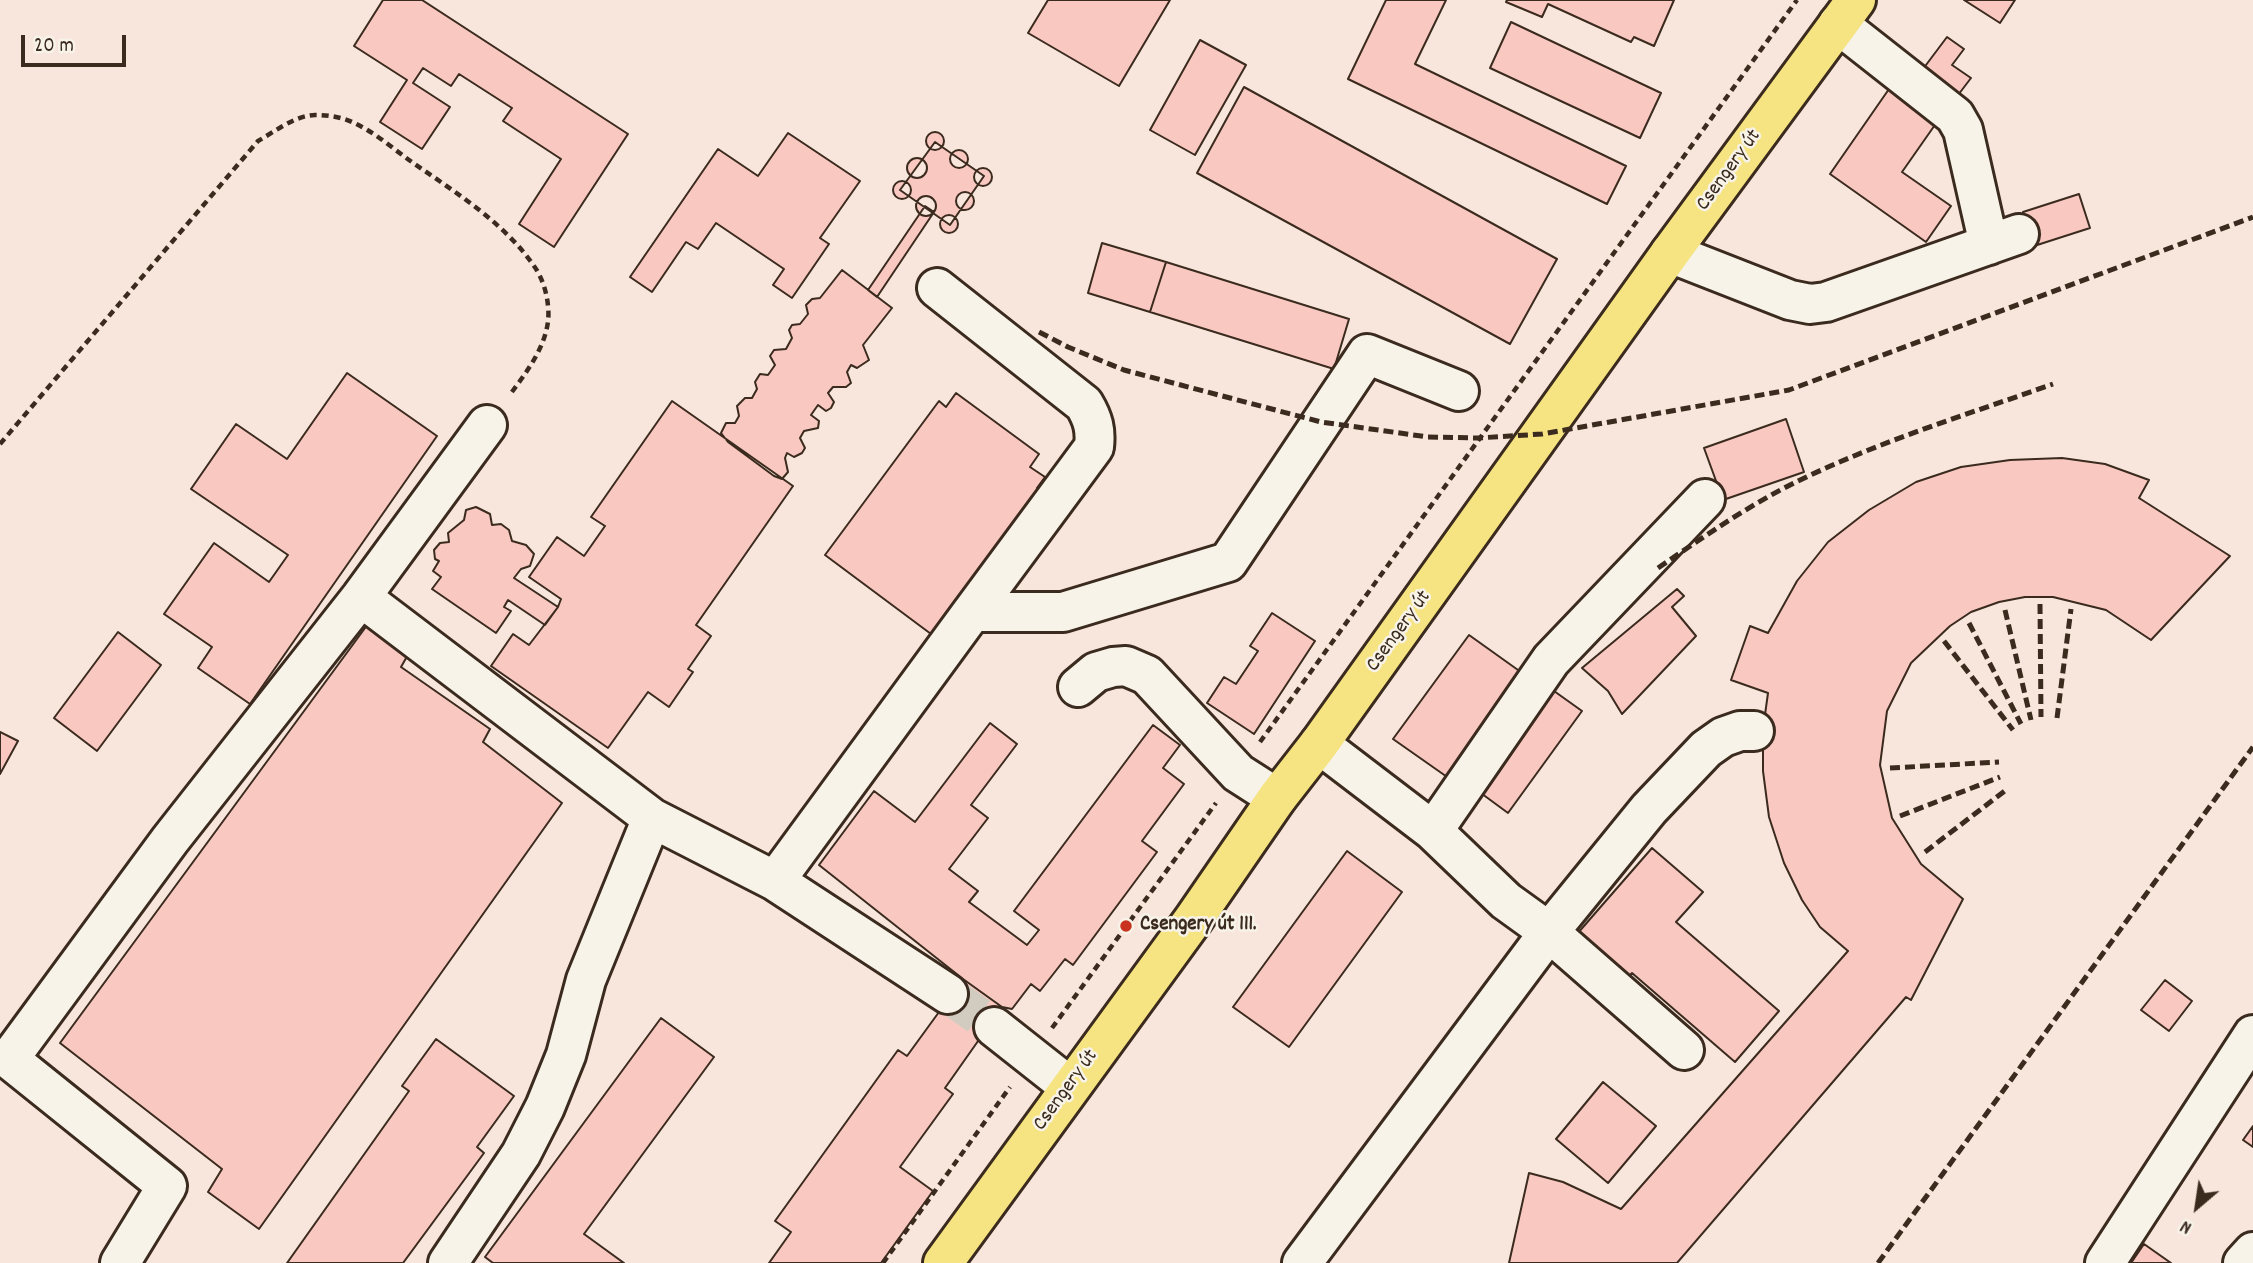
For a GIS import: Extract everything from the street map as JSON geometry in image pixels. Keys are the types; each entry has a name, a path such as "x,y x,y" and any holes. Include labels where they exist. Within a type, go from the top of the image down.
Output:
{"main road":[{"name":"Csengery út","path":"943,1263 1193,920 1277,798 1319,744 1670,253 1847,12"}],"lane":[{"path":"1670,253 1790,300 1810,304 1826,302 2004,239 1963,130 1955,116 1847,12"},
{"path":"775,881 1094,447 1096,434 1093,420 1084,404 937,288"},
{"path":"971,612 1063,612 1228,562 1367,354 1459,391"},
{"path":"120,1263 167,1186 9,1059 170,840 361,597 487,425"},
{"path":"1433,831 1551,660 1705,499"},
{"path":"361,597 652,818 775,881 948,994"},
{"path":"1078,687 1096,672 1113,667 1126,666 1147,675 1238,773 1277,798"},
{"path":"1301,1263 1549,932 1649,809 1706,749 1723,737 1740,731 1754,731"},
{"path":"1319,744 1433,831 1506,901 1549,932 1684,1050"},
{"path":"448,1263 521,1154 545,1107 566,1055 586,980 652,818"},
{"path":"994,1027 1070,1087"},
{"path":"2105,1263 2253,1035"},
{"path":"2243,1263 2253,1252"}],"path":[{"path":"883,1263 1797,0"},
{"path":"0,444 258,141 290,123 312,115 351,121 372,133 471,203 516,242 536,269 545,289 549,308 547,328 531,366 487,425"}],"shaded area":[{"path":"0,0 2253,0 2253,1263 0,1263"}],"building":[{"path":"383,0 422,0 628,134 554,247 519,224 561,159 503,121 512,108 459,74 451,86 423,68 413,83 450,107 422,149 380,122 407,80 354,46"},
{"path":"1048,0 1170,0 1119,86 1028,33"},
{"path":"1386,0 1446,0 1415,64 1626,166 1607,204 1348,79"},
{"path":"1674,0 1654,46 1634,37 1631,42 1548,4 1542,17 1506,2"},
{"path":"1964,0 2015,0 2000,23"},
{"path":"1511,22 1661,93 1640,138 1490,68"},
{"path":"1947,37 1964,49 1952,65 1971,78 1952,103 1917,77"},
{"path":"1200,40 1246,65 1195,155 1150,130"},
{"path":"1244,87 1557,259 1510,344 1197,173"},
{"path":"1889,89 1937,122 1902,172 1951,206 1926,242 1830,174"},
{"path":"931,132 939,132 944,141 942,148 931,150 926,145 926,137"},
{"path":"788,133 860,181 820,238 829,244 792,298 773,285 784,269 716,223 698,249 686,242 652,292 630,277 718,149 758,176"},
{"path":"935,142 984,176 950,225 900,190"},
{"path":"955,150 963,150 968,159 966,166 955,168 950,163 950,155"},
{"path":"917,158 924,161 927,168 924,175 917,178 910,175 907,168 910,161"},
{"path":"979,168 987,168 992,177 990,184 979,186 974,181 974,173"},
{"path":"898,181 906,181 911,190 909,197 898,199 893,194 893,186"},
{"path":"961,192 969,192 974,201 972,208 961,210 956,205 956,197"},
{"path":"2079,194 2090,228 2034,246 2023,212"},
{"path":"926,196 933,199 936,206 933,213 926,216 919,213 916,206 919,199"},
{"path":"925,206 934,212 877,297 868,290"},
{"path":"945,215 953,215 958,224 956,231 945,233 940,228 940,220"},
{"path":"1102,243 1166,262 1150,312 1088,293"},
{"path":"1166,262 1349,319 1334,369 1150,312"},
{"path":"842,270 892,308 863,345 869,360 857,368 851,365 847,372 851,383 846,387 833,387 828,393 834,402 831,408 826,411 818,405 811,415 819,421 818,428 804,431 800,438 805,448 802,453 794,457 787,453 785,458 788,472 782,479 728,442 721,433 726,423 735,423 739,416 737,406 745,398 752,398 757,389 755,382 760,374 768,375 775,365 770,356 774,350 786,349 792,338 789,330 792,325 800,324 808,314 806,305 812,299 820,298"},
{"path":"347,373 437,436 250,704 198,668 212,647 164,614 214,543 269,582 288,555 191,489 236,424 287,459"},
{"path":"956,393 1039,454 1030,467 1045,477 1037,488 1050,497 971,603 960,594 931,634 825,555 939,401 946,407"},
{"path":"672,401 793,486 696,625 711,636 688,669 693,672 669,707 648,692 608,748 491,666 513,634 529,645 558,607 561,599 529,577 557,537 584,556 605,526 591,517"},
{"path":"1786,419 1804,472 1723,500 1704,448"},
{"path":"2062,458 2105,464 2149,480 2139,498 2230,556 2151,640 2106,610 2053,597 2025,597 1999,602 1971,612 1950,626 1911,663 1887,711 1880,765 1892,818 1921,864 1963,899 1911,1000 1906,997 1677,1263 1509,1263 1529,1173 1563,1182 1621,1209 1848,951 1820,927 1802,900 1784,863 1769,817 1763,771 1763,729 1768,693 1731,680 1750,626 1768,633 1797,581 1828,542 1869,510 1916,482 1961,467 2010,460"},
{"path":"476,507 490,514 492,525 501,524 509,530 512,541 526,545 534,554 530,566 521,569 514,578 558,607 545,625 508,600 504,607 511,611 496,633 432,589 441,577 433,571 439,561 435,559 434,550 440,543 449,542 448,533 464,520 466,510"},
{"path":"1677,589 1684,596 1672,607 1696,636 1622,714 1608,691 1582,668"},
{"path":"1272,613 1315,641 1254,734 1207,703 1224,677 1236,684 1258,651 1250,646"},
{"path":"368,624 409,653 401,667 490,729 483,742 562,803 259,1229 208,1192 222,1169 60,1043"},
{"path":"118,632 161,665 97,751 54,718"},
{"path":"1469,635 1525,675 1450,779 1393,739"},
{"path":"1547,686 1582,711 1508,813 1474,788"},
{"path":"990,723 1017,744 971,805 988,818 949,869 978,891 969,902 1027,945 1039,930 1014,911 1153,725 1180,745 1163,768 1184,784 1142,841 1157,852 1073,965 1065,959 1040,991 1031,984 1012,1009 1002,1007 963,979 819,865 874,791 915,822"},
{"path":"0,732 18,741 0,774"},
{"path":"1652,848 1703,892 1676,922 1779,1011 1735,1062 1632,973 1627,979 1577,934"},
{"path":"1347,851 1402,892 1289,1047 1233,1007"},
{"path":"963,979 1002,1007 945,1088 953,1094 900,1167 933,1191 881,1263 769,1263 791,1232 775,1221 898,1050 907,1056"},
{"path":"2165,980 2192,1001 2169,1031 2141,1010"},
{"path":"661,1018 714,1057 584,1234 624,1263 493,1263 485,1257"},
{"path":"436,1039 514,1096 477,1147 484,1153 403,1263 287,1263 409,1091 402,1086"},
{"path":"1603,1082 1656,1126 1608,1183 1556,1139"},
{"path":"2253,1126 2253,1147 2243,1140"},
{"path":"2144,1244 2171,1263 2131,1263"}],"tunnel":[{"path":"948,994 994,1027"}],"railway":[{"path":"1039,332 1124,370 1321,422 1428,437 1478,438 1542,434 1789,390 2253,217"},
{"path":"1658,568 1759,502 1825,468 1922,430 2053,384"},
{"path":"2040,604 2041,717"},
{"path":"2057,718 2071,609"},
{"path":"2005,610 2031,720"},
{"path":"1969,623 2021,724"},
{"path":"1944,641 2013,730"},
{"path":"1878,1263 2253,747"},
{"path":"1890,768 1999,762"},
{"path":"1900,816 2000,777"},
{"path":"1925,852 2006,790"}],"place":[{"name":"Csengery út 111.","path":"1126,926"}]}
